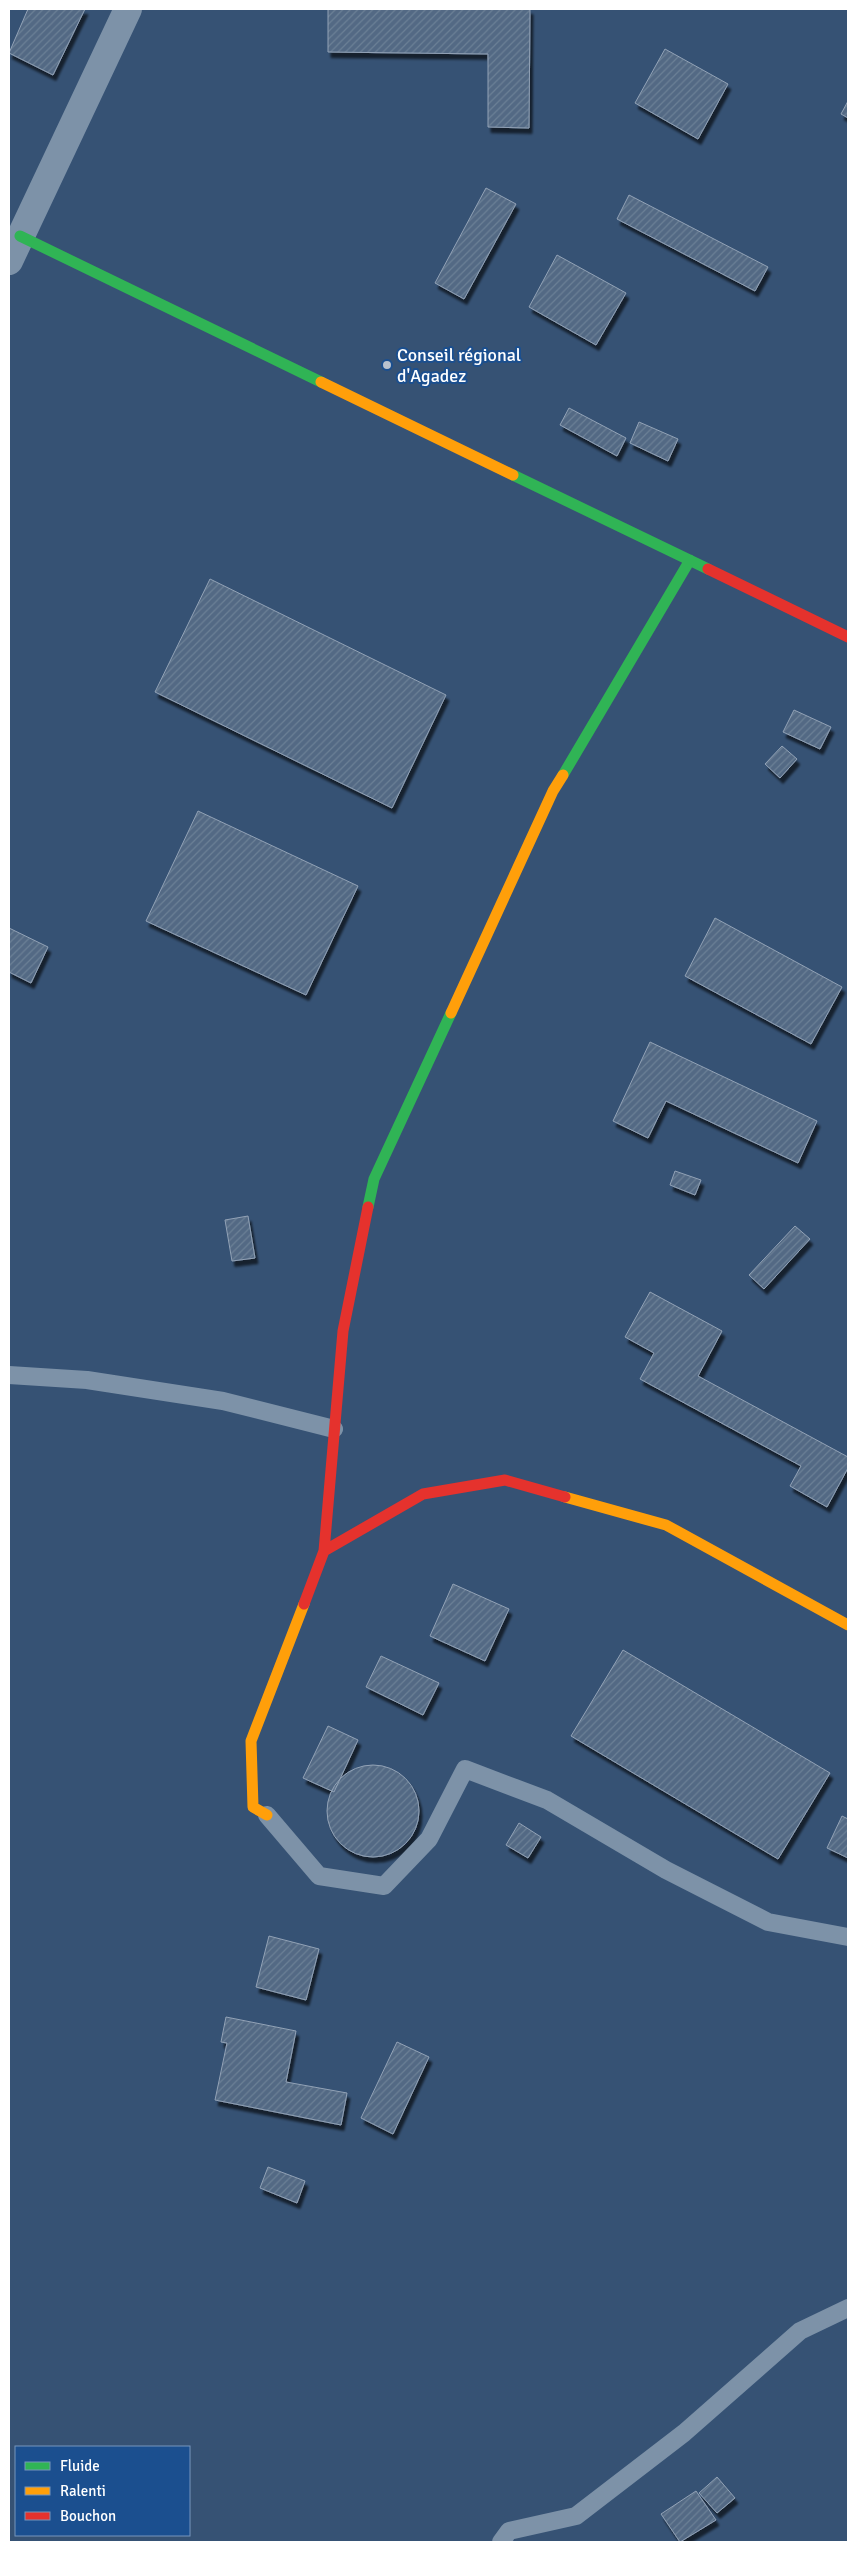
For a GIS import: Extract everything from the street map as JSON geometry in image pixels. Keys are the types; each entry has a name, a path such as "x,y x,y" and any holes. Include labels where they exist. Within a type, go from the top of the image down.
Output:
{"street":[{"path":"9,261 128,9"},
{"path":"20,236 848,637"},
{"path":"267,1815 253,1806 251,1741 324,1552 343,1331 374,1180 553,791 690,560"},
{"path":"324,1552 423,1494 505,1480 666,1525 848,1625"}],"lane":[{"path":"9,1375 87,1380 223,1401 334,1429"},
{"path":"267,1815 319,1876 384,1886 429,1839 465,1769 547,1800 666,1870 768,1922 848,1937"},
{"path":"501,2542 509,2531 576,2516 684,2432 800,2331 848,2308"}],"building":[{"path":"28,9 85,9 53,75 9,53"},
{"path":"328,9 530,9 529,128 488,127 488,54 328,52"},
{"path":"665,49 728,84 698,139 635,103"},
{"path":"848,101 848,118 841,114"},
{"path":"486,188 516,204 464,299 435,283"},
{"path":"629,195 768,267 755,291 617,219"},
{"path":"557,255 626,293 596,345 529,307"},
{"path":"569,408 626,438 617,456 560,425"},
{"path":"639,422 678,439 668,461 630,443"},
{"path":"210,579 446,695 392,808 155,692"},
{"path":"794,710 831,727 820,749 783,732"},
{"path":"782,746 797,759 780,778 765,764"},
{"path":"198,811 358,886 306,995 146,921"},
{"path":"715,918 842,987 811,1044 685,976"},
{"path":"9,928 48,947 31,983 9,972"},
{"path":"650,1042 817,1121 798,1163 666,1101 648,1138 613,1121"},
{"path":"675,1171 701,1180 695,1195 670,1185"},
{"path":"248,1216 255,1258 232,1261 225,1220"},
{"path":"795,1226 810,1239 764,1289 749,1275"},
{"path":"650,1292 722,1331 698,1376 848,1457 848,1468 827,1507 790,1486 801,1466 640,1379 654,1353 625,1337"},
{"path":"453,1584 509,1609 485,1661 430,1636"},
{"path":"623,1650 830,1773 778,1859 571,1736"},
{"path":"381,1656 439,1683 423,1715 366,1687"},
{"path":"328,1726 358,1740 334,1792 303,1778"},
{"path":"373,1765 391,1768 406,1778 416,1793 419,1811 416,1829 406,1844 391,1854 373,1857 355,1854 340,1844 330,1829 327,1811 330,1793 340,1778 355,1768"},
{"path":"842,1816 848,1819 848,1858 827,1848"},
{"path":"519,1823 541,1837 528,1858 506,1845"},
{"path":"269,1936 319,1949 306,2000 256,1987"},
{"path":"226,2017 296,2031 286,2082 347,2093 341,2125 215,2100 227,2043 221,2042"},
{"path":"397,2042 429,2057 393,2134 361,2118"},
{"path":"268,2167 305,2181 297,2203 260,2188"},
{"path":"717,2477 735,2498 717,2513 699,2493"},
{"path":"696,2491 716,2520 680,2542 661,2514"}],"traffic: fast":[{"path":"20,236 321,382"},
{"path":"513,475 708,569"},
{"path":"563,775 690,560"},
{"path":"368,1207 374,1179 451,1013"}],"traffic: slow":[{"path":"321,382 513,475"},
{"path":"451,1013 553,791 563,775"},
{"path":"565,1497 666,1525 848,1625"},
{"path":"267,1815 253,1807 251,1741 304,1604"}],"traffic: jam":[{"path":"708,569 848,637"},
{"path":"304,1604 324,1551 343,1331 368,1207"},
{"path":"324,1551 423,1494 505,1480 565,1497"}],"place":[{"name":"Conseil régional d'Agadez","path":"387,365"}]}
